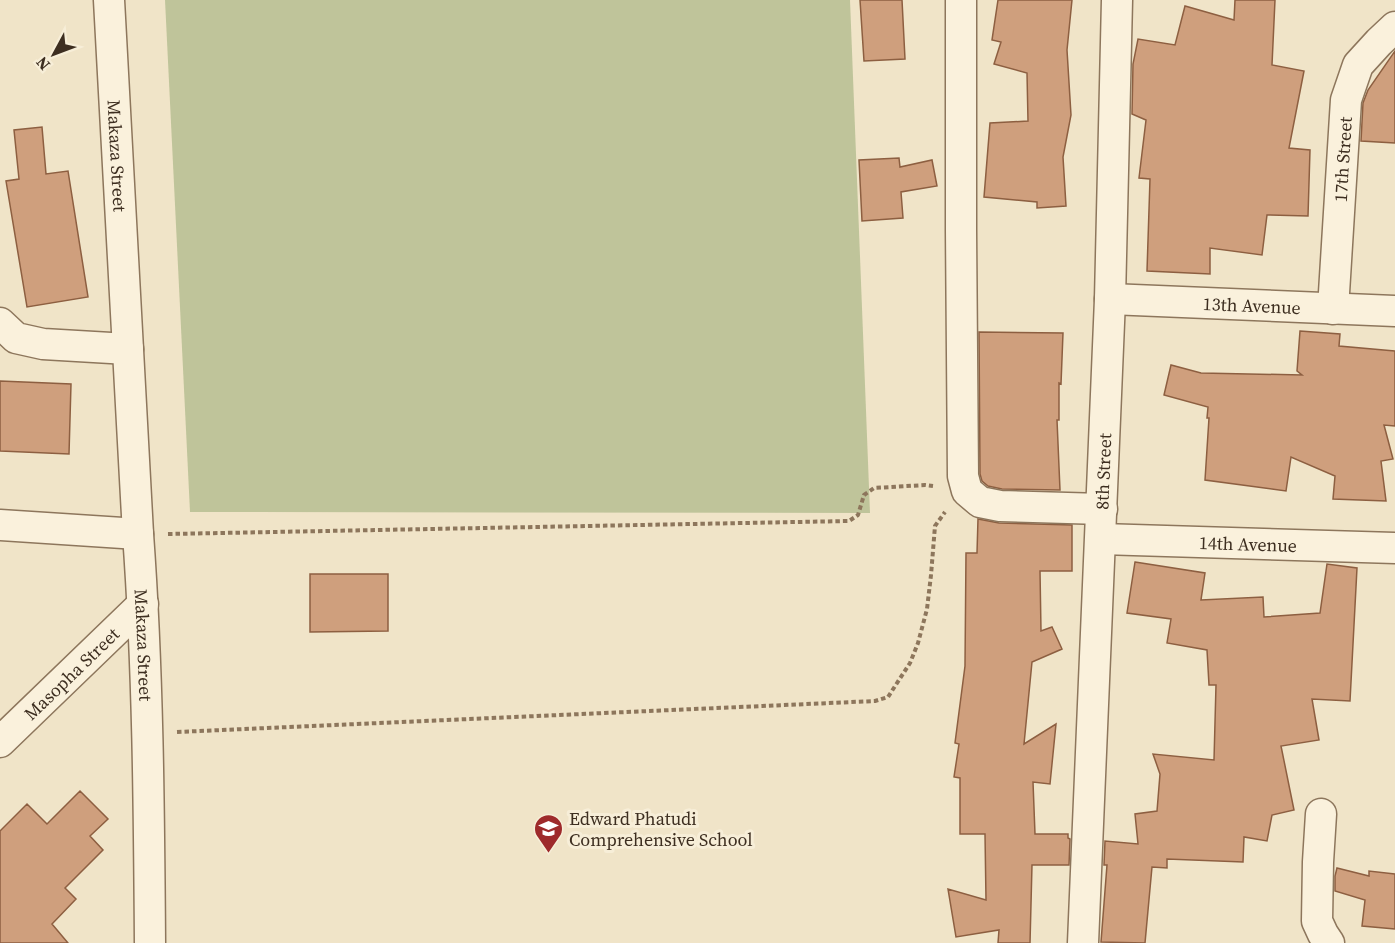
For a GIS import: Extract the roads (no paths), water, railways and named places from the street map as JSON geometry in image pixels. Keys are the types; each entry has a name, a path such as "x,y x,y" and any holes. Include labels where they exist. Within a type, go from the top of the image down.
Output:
{"street":[{"name":"Makaza Street","path":"109,0 143,604 148,733 150,943"},
{"path":"961,0 963,476 967,491 980,502 1000,506 1102,509"},
{"name":"8th Street","path":"1083,943 1110,299 1117,0"},
{"name":"17th Street","path":"1333,309 1346,99 1358,65 1395,27"},
{"name":"13th Avenue","path":"1110,299 1395,311"},
{"path":"0,323 16,338 43,344 128,349"},
{"path":"0,525 138,534"},
{"name":"14th Avenue","path":"1101,539 1395,548"},
{"name":"Masopha Street","path":"0,742 143,604"},
{"path":"1321,814 1317,921 1329,943"}],"place":[{"name":"Edward Phatudi Comprehensive School","path":"548,854"}]}
